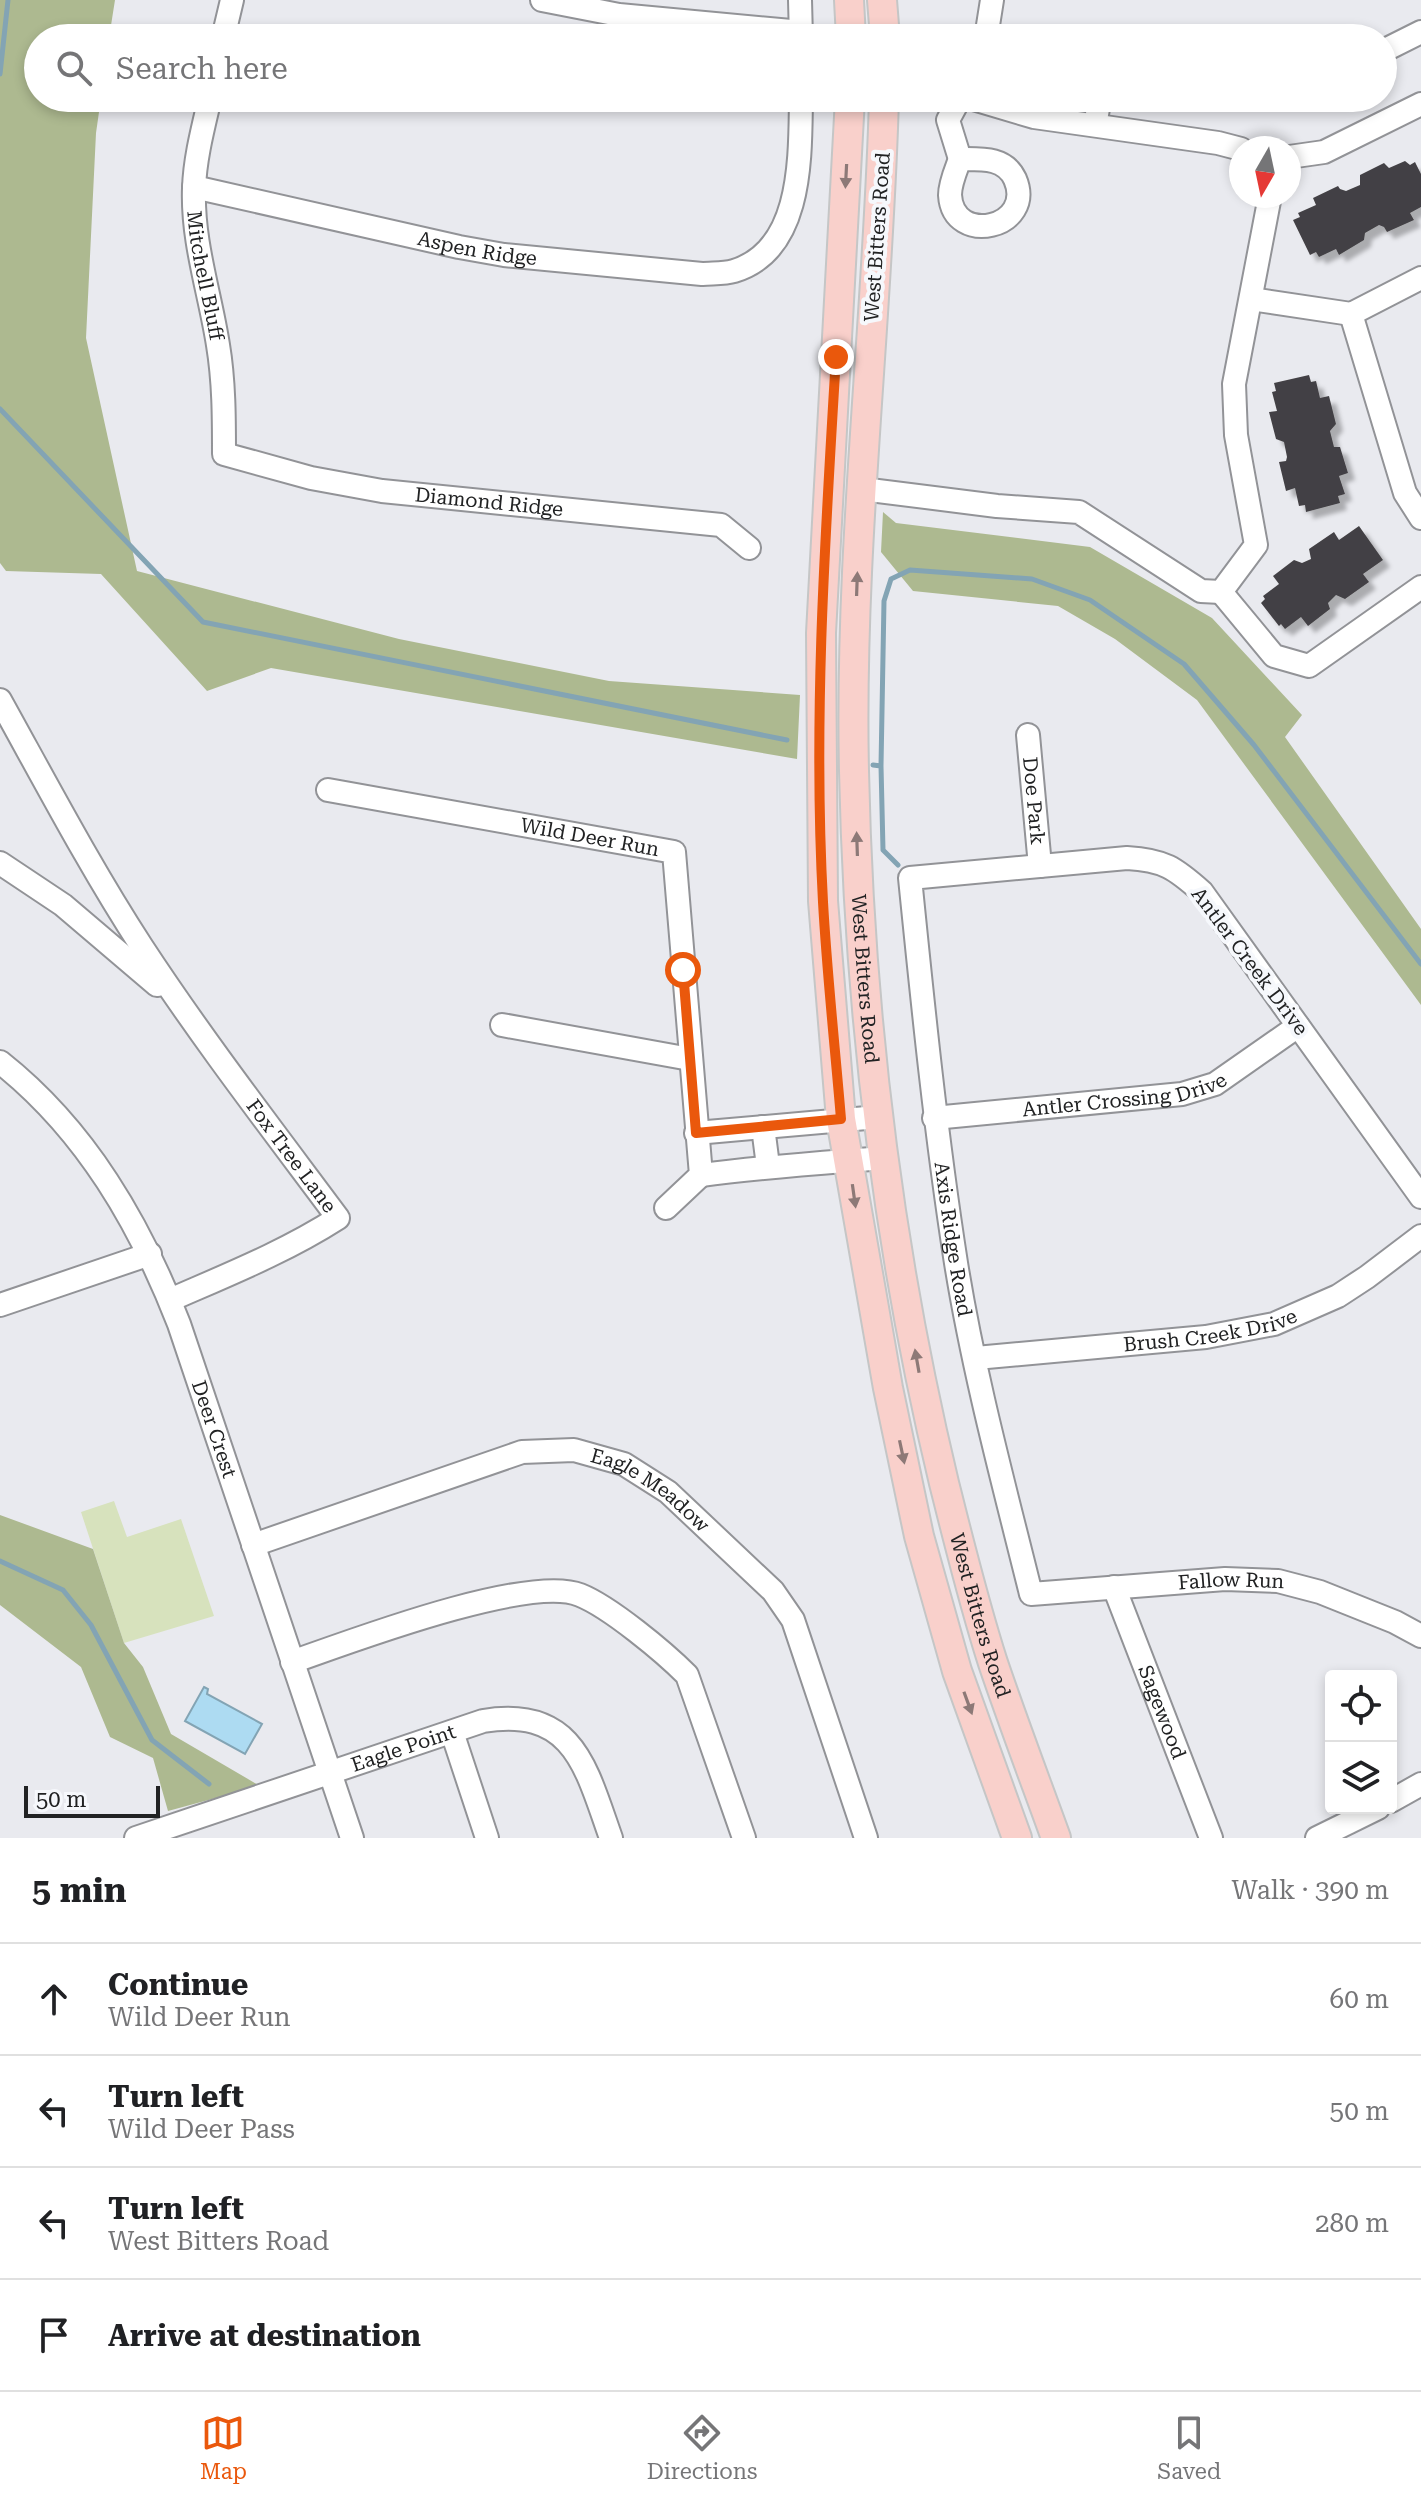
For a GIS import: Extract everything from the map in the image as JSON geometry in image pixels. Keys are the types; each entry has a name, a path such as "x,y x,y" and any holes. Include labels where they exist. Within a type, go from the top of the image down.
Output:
{"main road":[{"path":"849,0 850,24"},
{"path":"882,0 884,24"},
{"name":"West Bitters Road","path":"849,112 821,633 823,901 841,1119 885,1372 919,1536 957,1671 1017,1838"},
{"name":"West Bitters Road","path":"883,112 855,636 854,768 864,981 883,1158 923,1394 955,1527 992,1660 1056,1838"},
{"path":"821,633 855,636"}],"street":[{"path":"226,24 232,0"},
{"path":"542,0 619,15 701,24"},
{"path":"800,0 801,24"},
{"path":"988,24 992,0"},
{"path":"1397,44 1421,32"},
{"path":"1301,155 1324,152 1421,104"},
{"name":"Mitchell Bluff","path":"207,112 194,187 197,242 224,389 224,454"},
{"name":"Aspen Ridge","path":"194,187 504,255 702,274 733,271 764,255 785,228 792,203 800,112"},
{"path":"952,112 948,120 960,159"},
{"path":"1017,112 1229,146"},
{"path":"1095,125 1097,112"},
{"path":"1221,592 1256,545 1236,435 1234,384 1268,208"},
{"path":"1251,299 1351,314 1421,278"},
{"path":"1351,314 1405,493 1421,518"},
{"name":"Diamond Ridge","path":"224,454 311,478 382,491 721,525 749,548"},
{"path":"862,489 997,506 1079,512 1201,591 1221,592 1274,656 1309,666 1421,587"},
{"name":"Fox Tree Lane","path":"0,700 93,868 191,1019 338,1218 275,1254 170,1300"},
{"name":"Doe Park","path":"1028,735 1040,866"},
{"name":"Wild Deer Run","path":"328,790 674,852 701,1175"},
{"name":"Antler Creek Drive","path":"910,878 1127,858 1152,859 1176,869 1202,892 1421,1197"},
{"name":"Fox Tree Lane","path":"0,863 63,905 112,944 191,1019"},
{"name":"Axis Ridge Road","path":"910,878 934,1118 957,1267 988,1419 1031,1594"},
{"path":"502,1025 690,1059"},
{"name":"Antler Crossing Drive","path":"934,1118 1182,1094 1215,1084 1298,1026"},
{"name":"Deer Crest","path":"0,1062 56,1115 95,1162 150,1254 170,1300 352,1838"},
{"path":"696,1133 878,1117"},
{"path":"763,1127 768,1166"},
{"path":"666,1208 701,1175 768,1166 883,1158"},
{"name":"Brush Creek Drive","path":"976,1358 1206,1337 1274,1324 1338,1296 1421,1236"},
{"path":"0,1305 150,1254"},
{"name":"Eagle Meadow","path":"253,1545 522,1452 574,1450 624,1464 668,1492 773,1591 793,1620 866,1838"},
{"name":"Fallow Run","path":"1031,1594 1225,1579 1278,1581 1320,1592 1395,1622 1421,1636"},
{"name":"Sagewood","path":"1114,1587 1211,1838"},
{"path":"292,1662 382,1631 491,1600 543,1590 579,1594 670,1658 687,1675 744,1838"},
{"name":"Eagle Point","path":"136,1838 483,1721 508,1717 534,1721 557,1732 581,1758 611,1838"},
{"path":"452,1732 487,1838"},
{"path":"1397,1798 1421,1784"},
{"path":"1317,1838 1366,1814"}],"green space":[{"path":"0,0 115,0 111,24 24,24 24,112 99,112 86,338 137,571 399,639 609,681 800,695 797,759 271,668 207,691 101,574 6,571 0,563"},
{"path":"883,512 896,523 1090,547 1212,618 1302,715 1285,737 1421,929 1421,1005 1197,700 1115,639 1058,606 913,591 881,552"},
{"path":"114,1501 127,1537 181,1519 214,1616 124,1643 81,1512"},
{"path":"0,1515 93,1549 124,1643 143,1667 171,1734 260,1786 168,1811 153,1758 110,1737 81,1667 0,1605"}],"water":[{"path":"204,1687 208,1689 207,1694 262,1724 245,1754 185,1721"}],"building":[{"path":"1405,161 1410,165 1415,162 1421,174 1421,207 1410,213 1414,220 1387,232 1379,225 1365,233 1364,240 1339,255 1336,249 1319,257 1316,252 1310,255 1293,220 1300,217 1298,213 1316,205 1313,198 1338,186 1346,191 1360,185 1360,175 1384,163 1389,168"},
{"path":"1309,375 1311,382 1316,381 1320,398 1329,396 1336,424 1330,431 1334,447 1340,447 1348,473 1339,476 1345,494 1338,496 1340,503 1306,512 1305,505 1299,506 1295,488 1286,491 1279,462 1286,461 1287,457 1284,442 1276,439 1269,412 1277,411 1272,392 1276,391 1274,383"},
{"path":"1359,526 1383,560 1363,574 1369,582 1345,599 1336,595 1328,603 1330,609 1308,626 1301,617 1285,629 1281,624 1279,626 1261,603 1265,599 1263,596 1279,584 1273,576 1294,560 1302,563 1311,559 1309,549 1334,532 1339,540"}],"waterway":[{"path":"0,74 8,0"},
{"path":"0,409 203,622 787,740"},
{"path":"873,765 881,766 884,601 891,579 910,570 1032,579 1090,600 1184,664 1254,745 1421,964"},
{"path":"881,766 883,850 898,865"},
{"path":"0,1561 63,1590 91,1625 152,1740 209,1784"}],"route":[{"path":"683,970 696,1133 841,1119 823,901 821,794 821,633 836,357"}]}
